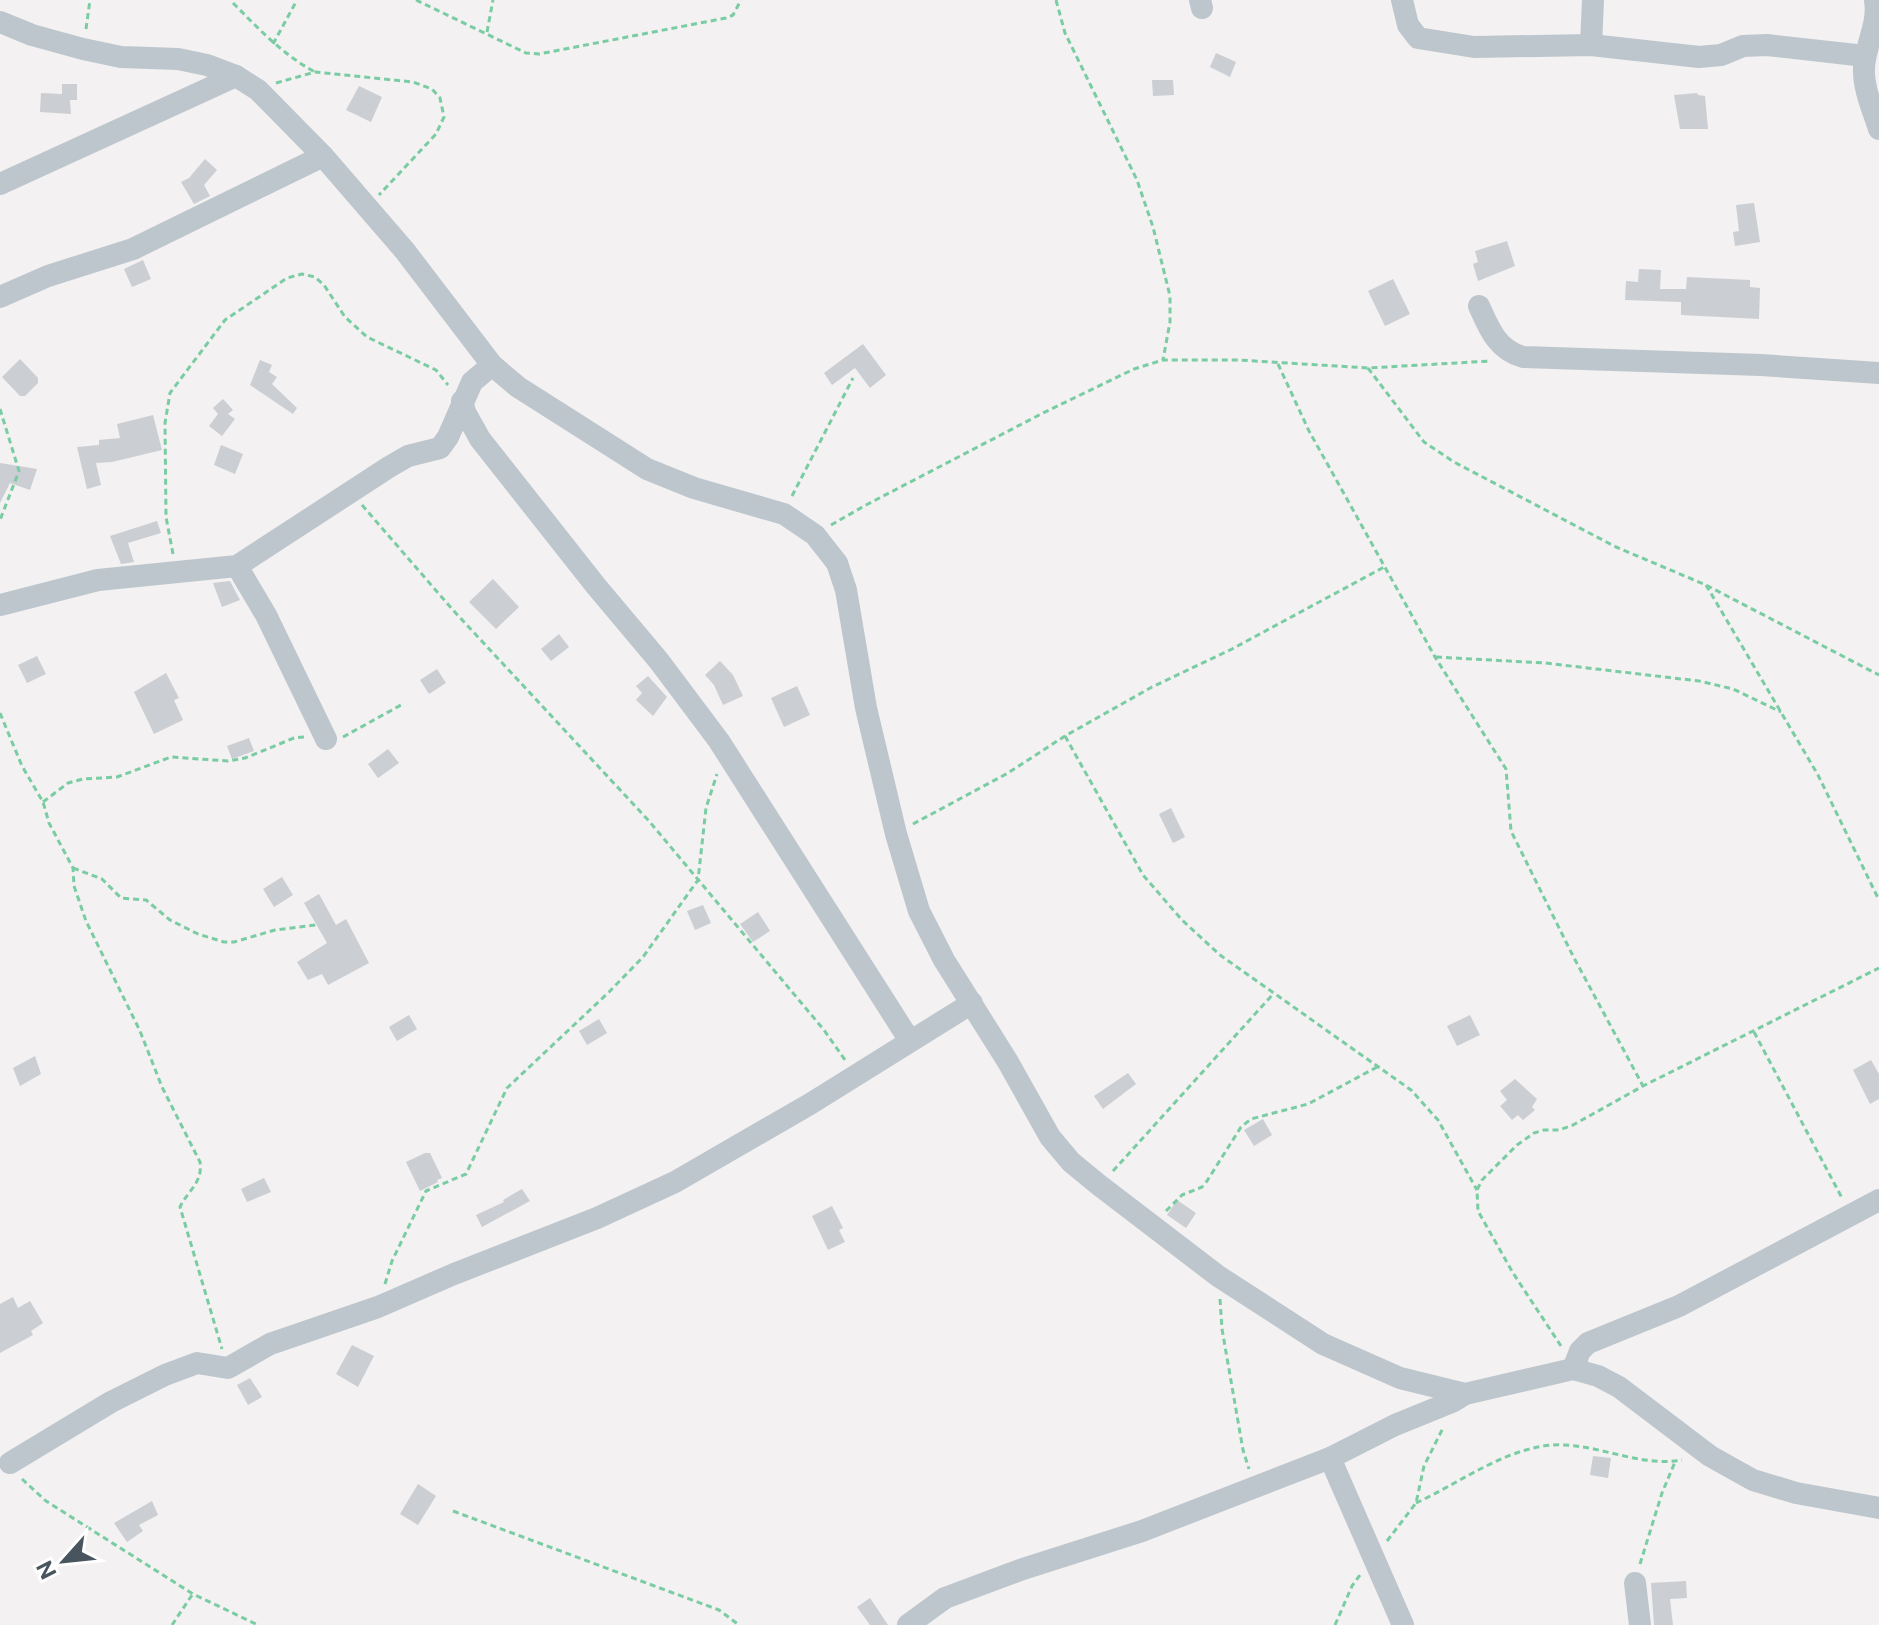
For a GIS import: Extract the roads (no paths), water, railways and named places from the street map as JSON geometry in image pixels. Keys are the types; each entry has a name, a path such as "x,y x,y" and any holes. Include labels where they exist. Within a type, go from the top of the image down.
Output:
{"street":[{"path":"1402,0 1408,25 1418,38 1474,47 1591,45 1699,57 1721,55 1743,46 1767,45 1865,56"},
{"path":"1591,45 1593,0"},
{"path":"1875,0 1874,32 1863,71 1879,129"},
{"path":"0,22 32,35 83,49 121,57 178,59 236,76 258,90 323,156 405,251 492,365 518,387 647,469 694,488 784,514 815,535 837,563 846,590 866,708 896,834 919,911 944,960 1050,1137 1071,1162 1153,1227 1218,1276 1323,1344 1400,1378 1460,1398"},
{"path":"0,184 236,76"},
{"path":"0,297 48,276 133,249 323,156"},
{"path":"1479,306 1493,335 1510,354 1523,357 1761,365 1879,373"},
{"path":"0,605 98,580 237,566 408,456 440,448 472,382 492,365"},
{"path":"461,405 480,439 659,661 719,741 910,1041"},
{"path":"237,566 266,615 326,739"},
{"path":"10,1463 84,1417 165,1375 197,1363 228,1368 270,1344 378,1307 597,1218 675,1182 856,1076 972,1003"},
{"path":"1574,1365 1588,1343 1679,1306 1879,1200"},
{"path":"908,1625 945,1598 1142,1531 1330,1458 1395,1425 1460,1398 1574,1365 1619,1387 1710,1456 1753,1480 1796,1493 1879,1508"},
{"path":"1330,1458 1403,1625"},
{"path":"1635,1583 1640,1625"}]}
